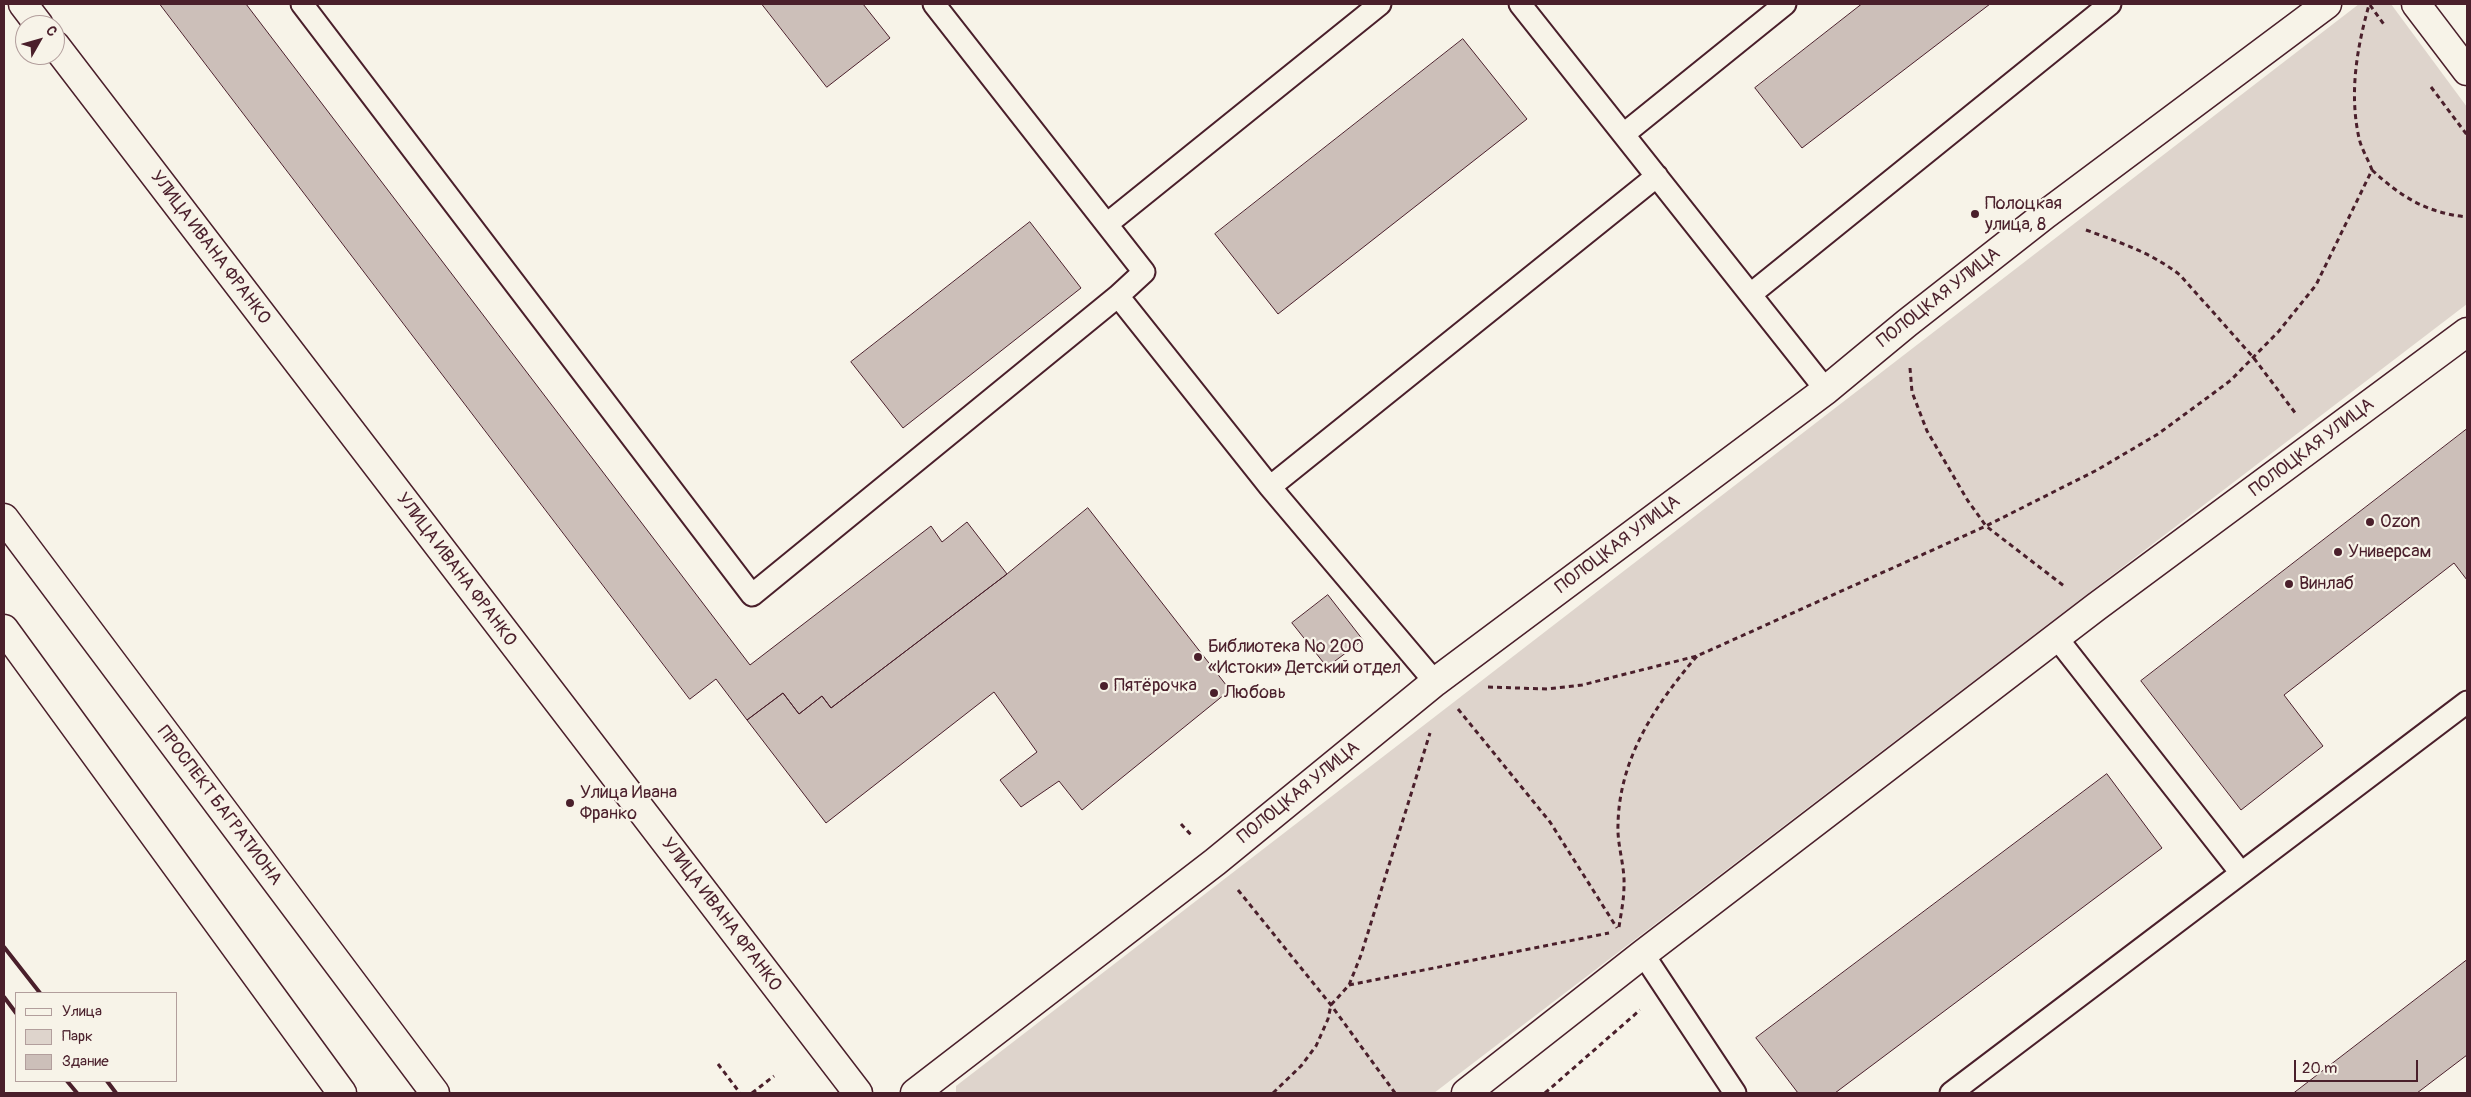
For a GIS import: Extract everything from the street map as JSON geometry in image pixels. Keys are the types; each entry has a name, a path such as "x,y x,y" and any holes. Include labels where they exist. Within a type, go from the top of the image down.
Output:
{"street":[{"path":"23,4 31,15"},
{"name":"ПОЛОЦКАЯ УЛИЦА","path":"915,1093 1215,862 1435,682 1826,390 1907,322 2046,214 2327,4"},
{"path":"2416,4 2467,71"},
{"name":"УЛИЦА ИВАНА ФРАНКО","path":"65,59 858,1093"},
{"name":"ПОЛОЦКАЯ УЛИЦА","path":"1466,1093 1643,954 2096,607 2467,332"},
{"name":"ПРОСПЕКТ БАГРАТИОНА","path":"4,518 435,1093"},
{"path":"4,629 342,1093"}],"lane":[{"path":"302,4 752,595 1118,296 1144,272 934,4"},
{"path":"1107,224 1380,4"},
{"path":"1520,4 1826,390"},
{"path":"1624,134 1786,4"},
{"path":"1751,294 2110,4"},
{"path":"1270,487 1657,176"},
{"path":"1118,296 1270,487 1435,682"},
{"path":"2056,638 2241,873"},
{"path":"1951,1093 2467,702"},
{"path":"1643,954 1735,1093"}],"path":[{"path":"2369,5 2359,42 2355,104 2359,139 2372,170 2409,201 2430,209 2467,217"},
{"path":"1435,682 1547,689 1611,679 1697,656 1986,526 2097,470 2158,434 2231,380 2296,312 2316,285 2372,170"},
{"path":"2046,214 2131,247 2166,264 2193,288 2253,356 2302,422"},
{"path":"1907,322 1912,392 1919,412 1943,462 1968,502 1986,526 2044,572 2096,607"},
{"path":"1618,931 1624,886 1618,827 1620,789 1638,741 1648,723 1675,682 1697,656"},
{"path":"1435,682 1550,822 1618,931"},
{"path":"1274,1093 1301,1066 1316,1046 1328,1019 1331,1005 1349,985 1361,955 1430,738 1435,682"},
{"path":"1236,887 1331,1005 1395,1093"},
{"path":"1349,985 1618,931"},
{"path":"1544,1093 1667,989"},
{"path":"718,1064 740,1093"},
{"path":"752,1093 774,1076"}],"green space":[{"path":"2359,4 2391,4 2467,107 2467,304 1434,1093 956,1093 956,1086"}],"building":[{"path":"160,4 246,4 750,665 931,526 942,542 967,522 1007,574 831,708 822,696 799,714 783,693 747,720 716,679 690,699"},
{"path":"762,4 863,4 890,38 827,87"},
{"path":"1862,4 1990,4 1802,148 1755,88"},
{"path":"1463,39 1527,119 1278,314 1215,234"},
{"path":"1030,222 1081,288 903,428 851,362"},
{"path":"2467,429 2467,580 2454,563 2284,695 2323,746 2241,810 2141,681"},
{"path":"1088,508 1230,690 1082,810 1059,781 1021,807 1000,780 1037,752 994,692 826,823 747,720 783,693 799,714 822,696 831,708 1007,574"},
{"path":"1328,595 1363,640 1327,667 1292,623"},
{"path":"2107,774 2162,848 1835,1093 1798,1093 1756,1038"},
{"path":"2467,960 2467,1055 2417,1093 2294,1093"}],"railway":[{"path":"4,947 39,992"},
{"path":"4,997 15,1012"},
{"path":"68,1082 77,1093"},
{"path":"108,1082 116,1093"}],"place":[{"name":"Полоцкая улица, 8","path":"1975,214"},
{"name":"Ozon","path":"2370,522"},
{"name":"Универсам","path":"2338,552"},
{"name":"Винлаб","path":"2289,584"},
{"name":"Библиотека № 200 «Истоки» Детский отдел","path":"1198,657"},
{"name":"Пятёрочка","path":"1104,686"},
{"name":"Любовь","path":"1214,693"},
{"name":"Улица Ивана Франко","path":"570,803"}]}
